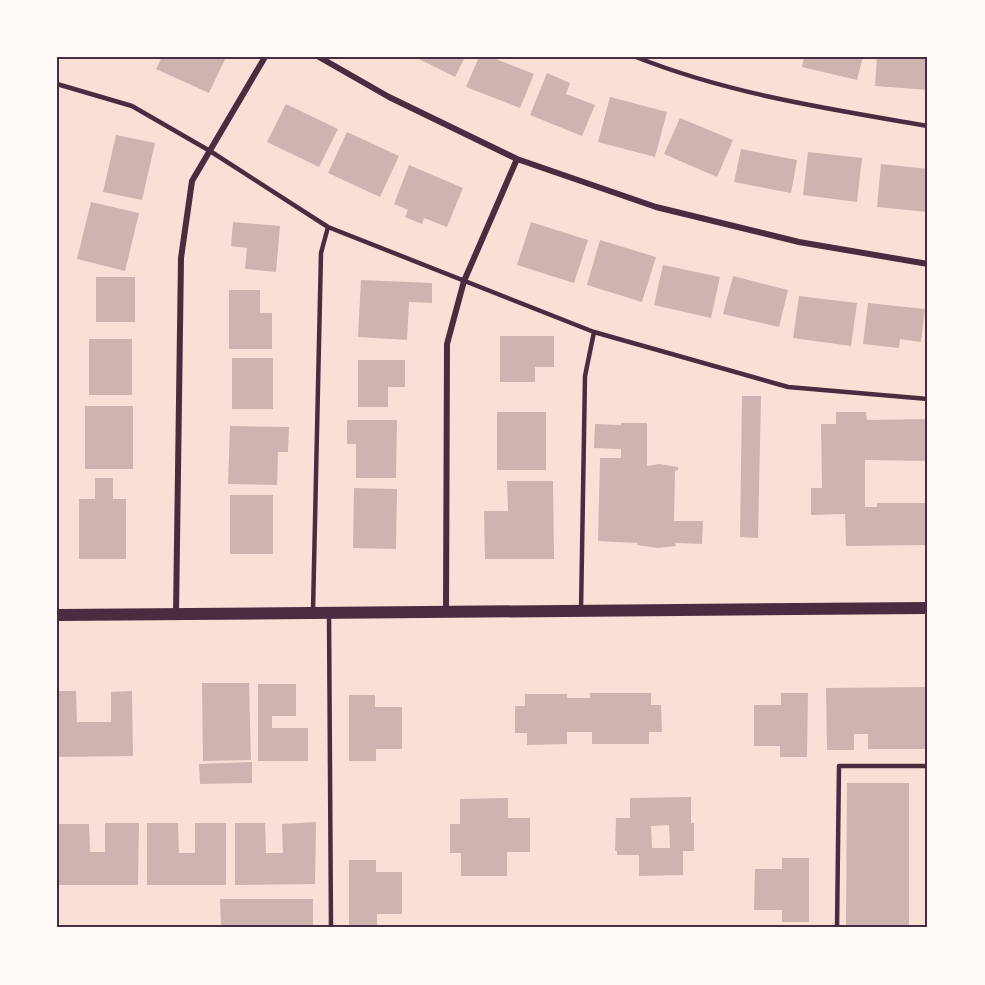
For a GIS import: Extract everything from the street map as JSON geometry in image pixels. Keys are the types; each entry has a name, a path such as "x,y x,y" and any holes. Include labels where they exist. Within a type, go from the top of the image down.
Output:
{"main road":[{"path":"57,615 928,608"}],"street":[{"path":"176,614 182,258 192,181 265,57"},
{"path":"319,57 389,97 517,159 656,207 799,242 928,264"},
{"path":"446,612 447,344 464,281 517,159"}],"lane":[{"path":"636,57 666,69 791,102 928,126"},
{"path":"57,84 132,106 210,151 328,227 594,332 788,387 928,399"},
{"path":"313,613 321,253 328,227"},
{"path":"581,611 585,376 594,332"},
{"path":"329,613 331,928"},
{"path":"837,928 839,766 928,766"}],"building":[{"path":"162,57 226,57 209,93 156,69"},
{"path":"415,57 465,57 455,77"},
{"path":"479,57 491,57 534,74 520,108 466,87"},
{"path":"804,57 863,57 857,80 802,67"},
{"path":"877,57 928,57 928,90 875,86"},
{"path":"547,73 570,83 566,94 595,105 582,136 530,115"},
{"path":"610,97 667,112 655,157 598,142"},
{"path":"286,104 338,129 319,167 267,142"},
{"path":"680,118 733,140 717,177 664,154"},
{"path":"347,132 399,156 380,197 328,173"},
{"path":"116,135 155,143 142,200 103,192"},
{"path":"741,149 797,160 791,193 734,182"},
{"path":"808,152 862,158 857,202 803,195"},
{"path":"881,164 928,169 928,212 877,207"},
{"path":"409,165 463,188 447,227 424,218 422,224 405,217 408,210 394,204"},
{"path":"91,202 139,213 125,271 77,259"},
{"path":"233,222 280,226 276,272 245,269 247,248 231,246"},
{"path":"531,222 588,240 574,283 517,265"},
{"path":"600,240 656,257 642,302 587,285"},
{"path":"663,265 720,277 711,318 654,305"},
{"path":"733,276 788,290 779,327 723,314"},
{"path":"96,277 135,277 135,322 96,322"},
{"path":"361,280 432,283 432,303 409,302 407,340 358,337"},
{"path":"229,290 260,290 260,313 272,313 272,349 229,349"},
{"path":"799,296 857,303 851,346 793,338"},
{"path":"868,303 925,309 921,342 900,339 899,348 863,344"},
{"path":"500,336 554,336 554,367 535,367 535,382 500,382"},
{"path":"89,339 132,339 132,395 89,395"},
{"path":"232,358 273,358 273,409 232,409"},
{"path":"358,360 405,360 405,387 388,387 388,407 358,407"},
{"path":"742,396 761,396 758,538 740,537"},
{"path":"85,406 133,406 133,469 85,469"},
{"path":"497,412 546,412 546,470 497,470"},
{"path":"836,412 866,412 867,420 928,419 928,461 865,460 865,507 877,507 877,503 928,503 928,545 846,546 845,514 811,515 811,488 822,488 821,424 836,424"},
{"path":"347,420 397,420 396,478 356,478 356,444 347,444"},
{"path":"621,423 647,423 647,466 659,464 678,467 675,471 674,521 703,521 702,544 675,543 676,546 658,548 637,545 637,543 598,541 600,458 621,458 621,449 594,448 595,424 621,425"},
{"path":"230,426 289,427 288,452 278,452 277,485 228,484"},
{"path":"95,478 113,478 113,499 126,499 126,559 79,559 79,499 95,499"},
{"path":"507,481 553,481 554,559 485,559 484,511 508,511"},
{"path":"354,488 397,489 396,549 353,548"},
{"path":"230,495 273,495 273,554 230,554"},
{"path":"202,683 249,683 251,760 203,761"},
{"path":"258,684 296,684 296,716 272,716 272,728 308,728 308,761 258,761"},
{"path":"928,687 928,749 868,749 868,734 854,734 854,750 827,750 826,688"},
{"path":"57,691 76,691 77,722 111,722 111,692 132,691 133,756 57,757"},
{"path":"590,693 651,693 651,705 661,705 662,732 649,732 649,744 592,744 592,732 567,732 567,744 527,745 527,733 515,733 515,706 525,706 525,694 567,694 567,698 590,698"},
{"path":"781,693 808,693 807,757 780,757 780,746 754,746 754,705 781,705"},
{"path":"349,695 375,695 375,707 402,707 402,749 376,749 376,761 349,761"},
{"path":"252,762 252,783 200,784 199,764"},
{"path":"847,783 909,783 909,928 846,928"},
{"path":"691,797 694,851 683,851 683,875 639,876 639,855 617,855 615,851 616,818 630,818 630,798","holes":["669,825 670,848 652,848 651,826"]},
{"path":"508,798 508,818 530,818 530,852 507,852 507,876 461,876 461,853 450,853 450,824 460,824 460,799"},
{"path":"316,822 315,884 235,885 235,823 265,823 266,853 283,853 282,824"},
{"path":"105,823 139,823 138,885 58,885 57,824 89,824 90,852 105,852"},
{"path":"147,823 178,823 179,853 195,853 195,823 226,823 226,885 147,885"},
{"path":"782,858 809,858 809,922 782,922 782,910 754,910 755,869 782,869"},
{"path":"349,860 376,860 376,872 402,872 402,914 377,914 377,926 349,926"},
{"path":"220,899 313,899 313,928 221,928"}]}
